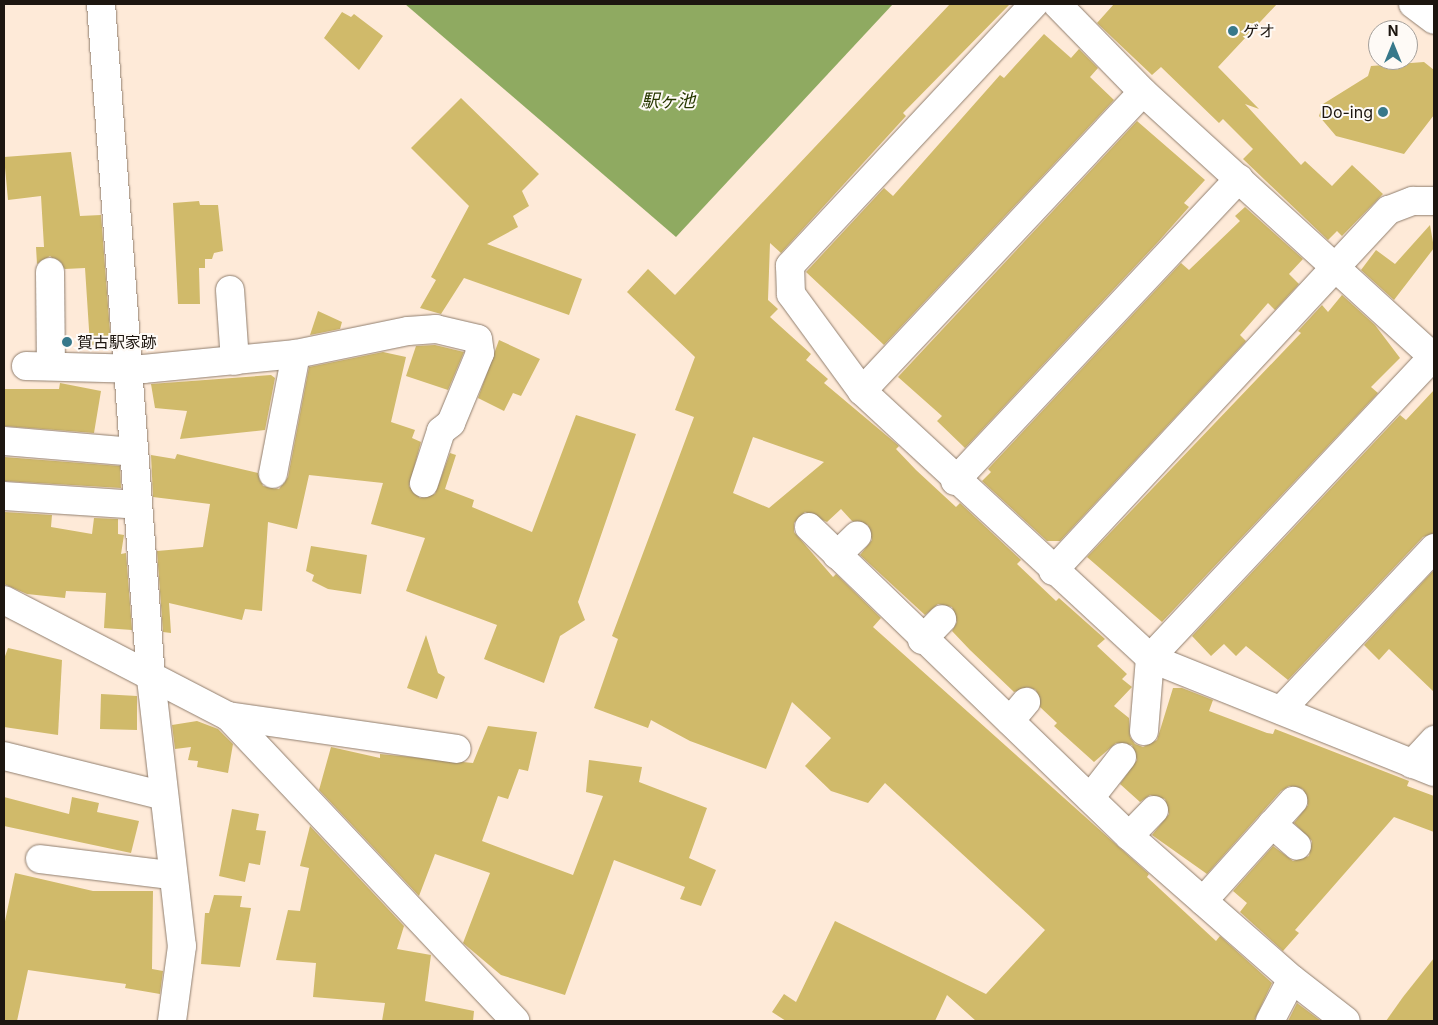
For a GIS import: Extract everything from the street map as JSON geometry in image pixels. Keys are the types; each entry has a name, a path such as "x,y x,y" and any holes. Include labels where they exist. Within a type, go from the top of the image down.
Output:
{"main road":[{"path":"101,4 151,679 171,875 182,946 172,1021"},
{"path":"1034,4 790,266 791,294 862,390 955,481 1150,658 1423,768 1434,740"},
{"path":"1057,4 1143,92 1434,357 1150,658 1144,731"},
{"path":"1413,4 1434,20"},
{"path":"862,390 1143,92"},
{"path":"955,481 1239,179"},
{"path":"1053,571 1390,210 1413,201 1434,201"},
{"path":"50,272 38,366 129,370 235,361 296,354 408,331 436,329 478,339 480,353 451,423 441,431 424,483"},
{"path":"230,290 235,361"},
{"path":"273,474 296,354"},
{"path":"4,441 134,452"},
{"path":"4,496 138,505"},
{"path":"809,527 922,640 1018,712 1090,798 1129,836 1292,978 1346,1021"},
{"path":"837,555 857,536"},
{"path":"1281,710 1434,548"},
{"path":"4,600 114,655 151,679 228,716 457,749"},
{"path":"922,640 942,619"},
{"path":"228,716 514,1021"},
{"path":"4,756 164,796"},
{"path":"1090,798 1122,757"},
{"path":"1203,901 1293,801"},
{"path":"1129,836 1154,810"},
{"path":"1272,824 1298,846"},
{"path":"40,859 171,875"},
{"path":"1270,1021 1292,978"}],"water":[{"name":"駅ヶ池","path":"405,4 893,4 676,237"}],"building":[{"path":"950,4 1010,4 903,113 906,116 781,253 770,243 768,300 778,309 770,317 811,354 806,360 828,379 824,383 899,446 896,449 956,507 960,503 1021,560 1017,564 1056,601 1059,598 1105,639 1097,646 1127,674 1122,679 1132,687 1114,706 1129,718 1130,737 1135,744 1143,747 1157,740 1173,688 1182,688 1213,700 1209,711 1267,733 1273,734 1275,729 1409,781 1407,786 1434,796 1434,832 1394,817 1295,930 1299,933 1283,951 1240,912 1247,903 1233,891 1273,846 1293,861 1309,856 1312,841 1294,823 1308,805 1303,789 1289,786 1281,791 1207,874 1152,835 1169,814 1165,799 1150,795 1140,802 1120,784 1137,760 1132,745 1116,743 1094,762 1054,726 1057,723 1040,707 1036,690 1028,687 1014,692 952,631 957,622 952,607 938,604 925,615 860,555 872,540 868,525 852,521 841,509 827,522 805,512 794,523 794,532 833,577 836,574 881,618 873,627 1149,874 1147,877 1216,941 1220,936 1272,983 1254,1021 976,1021 947,995 935,1021 786,1021 772,1012 784,994 796,1002 835,921 986,994 1045,930 885,783 868,803 831,791 805,766 831,738 792,702 766,769 690,741 651,720 648,728 594,708 618,639 612,636 694,417 675,410 695,357 627,292 648,269 675,295","holes":["753,437 824,462 769,508 733,493"]},
{"path":"1114,4 1277,4 1218,67 1259,109 1245,104 1301,165 1305,161 1332,186 1352,165 1383,194 1342,236 1337,231 1328,240 1243,159 1253,149 1223,119 1219,123 1161,67 1152,75 1097,23"},
{"path":"342,12 351,17 354,14 383,36 359,70 324,38"},
{"path":"1044,34 1071,58 1079,49 1098,68 1090,77 1114,100 884,345 806,272 884,188 893,196 1000,75 1004,78"},
{"path":"1418,62 1424,62 1434,70 1434,115 1404,154 1336,136 1319,116 1323,104 1368,76 1370,70 1418,70"},
{"path":"461,98 539,174 522,191 529,206 513,216 518,227 487,244 582,279 569,315 464,278 441,314 420,308 436,280 431,277 469,206 411,148"},
{"path":"1137,121 1205,180 1184,203 1189,207 1158,242 965,448 937,421 942,416 898,377"},
{"path":"71,152 80,216 101,215 111,344 90,345 85,268 65,269 50,256 37,264 36,247 44,247 41,196 8,200 4,157"},
{"path":"199,201 200,205 218,205 223,251 214,253 212,259 205,259 205,268 199,268 200,304 178,304 173,203"},
{"path":"1245,207 1303,259 1289,274 1299,284 1275,310 1268,303 1240,335 1246,341 1060,541 1047,541 982,481 991,472 988,469 1181,263 1189,270 1240,221 1235,216"},
{"path":"1430,225 1434,248 1394,300 1361,270 1376,250 1395,264"},
{"path":"1342,295 1375,325 1400,358 1371,387 1378,393 1162,622 1087,557 1301,333 1298,331 1322,305 1328,312"},
{"path":"318,311 342,322 340,329 310,335"},
{"path":"499,340 540,359 521,396 513,393 504,411 478,398"},
{"path":"435,345 464,352 448,390 406,376 416,346"},
{"path":"383,352 406,357 391,422 415,430 412,438 421,442 409,486 420,498 435,494 450,453 456,455 445,489 474,500 472,507 532,532 576,415 636,434 578,602 585,620 560,636 544,683 484,659 497,625 406,591 425,538 371,524 383,483 309,475 297,529 268,522 262,611 245,609 242,620 169,603 171,633 163,632 157,551 203,547 210,504 153,497 151,455 175,459 177,454 258,473 263,486 279,489 288,477 309,367"},
{"path":"271,375 275,378 265,430 180,439 187,411 155,408 151,384"},
{"path":"60,383 101,391 94,433 4,426 4,389 59,389"},
{"path":"1434,390 1434,533 1423,537 1288,680 1246,646 1236,656 1224,644 1211,656 1192,636 1400,415 1406,420"},
{"path":"4,457 120,466 121,488 4,481"},
{"path":"4,512 52,515 51,527 92,534 94,518 118,519 118,534 124,535 121,554 126,553 132,630 104,628 106,593 66,591 65,598 27,594 4,584"},
{"path":"311,546 367,555 361,594 328,589 312,581 314,575 306,571"},
{"path":"1434,570 1434,692 1389,649 1379,660 1364,645"},
{"path":"426,635 438,673 445,677 437,699 407,688"},
{"path":"8,648 62,660 58,735 4,727 4,659"},
{"path":"101,694 137,696 137,730 100,729"},
{"path":"197,721 218,729 233,744 228,773 197,767 198,761 188,760 191,747 175,749 172,725"},
{"path":"488,726 537,732 528,771 519,769 508,799 498,796 482,841 573,875 603,796 586,792 589,760 642,767 639,782 707,808 689,858 716,870 701,906 680,899 685,887 614,860 565,995 501,975 463,943 490,873 435,854 419,896 319,790 331,747 380,758 380,754 473,763"},
{"path":"4,797 69,814 72,797 99,803 97,812 139,821 131,853 4,826"},
{"path":"232,809 259,814 256,830 266,831 260,865 249,863 245,882 219,876"},
{"path":"310,826 404,926 397,949 431,955 425,1001 474,1011 473,1021 382,1021 385,1003 313,997 316,963 276,960 288,910 300,911 309,868 300,866"},
{"path":"15,873 93,891 153,891 152,969 163,971 160,994 125,988 126,984 28,970 17,1021 4,1021 4,926"},
{"path":"214,895 242,896 240,907 251,908 240,967 201,964 205,913 209,913"},
{"path":"1434,958 1434,1021 1386,1021 1403,997"},
{"path":"1297,1003 1321,1021 1288,1021"}],"place":[{"name":"ゲオ","path":"1233,31"},
{"name":"Do-ing","path":"1383,112"},
{"name":"賀古駅家跡","path":"67,342"}]}
